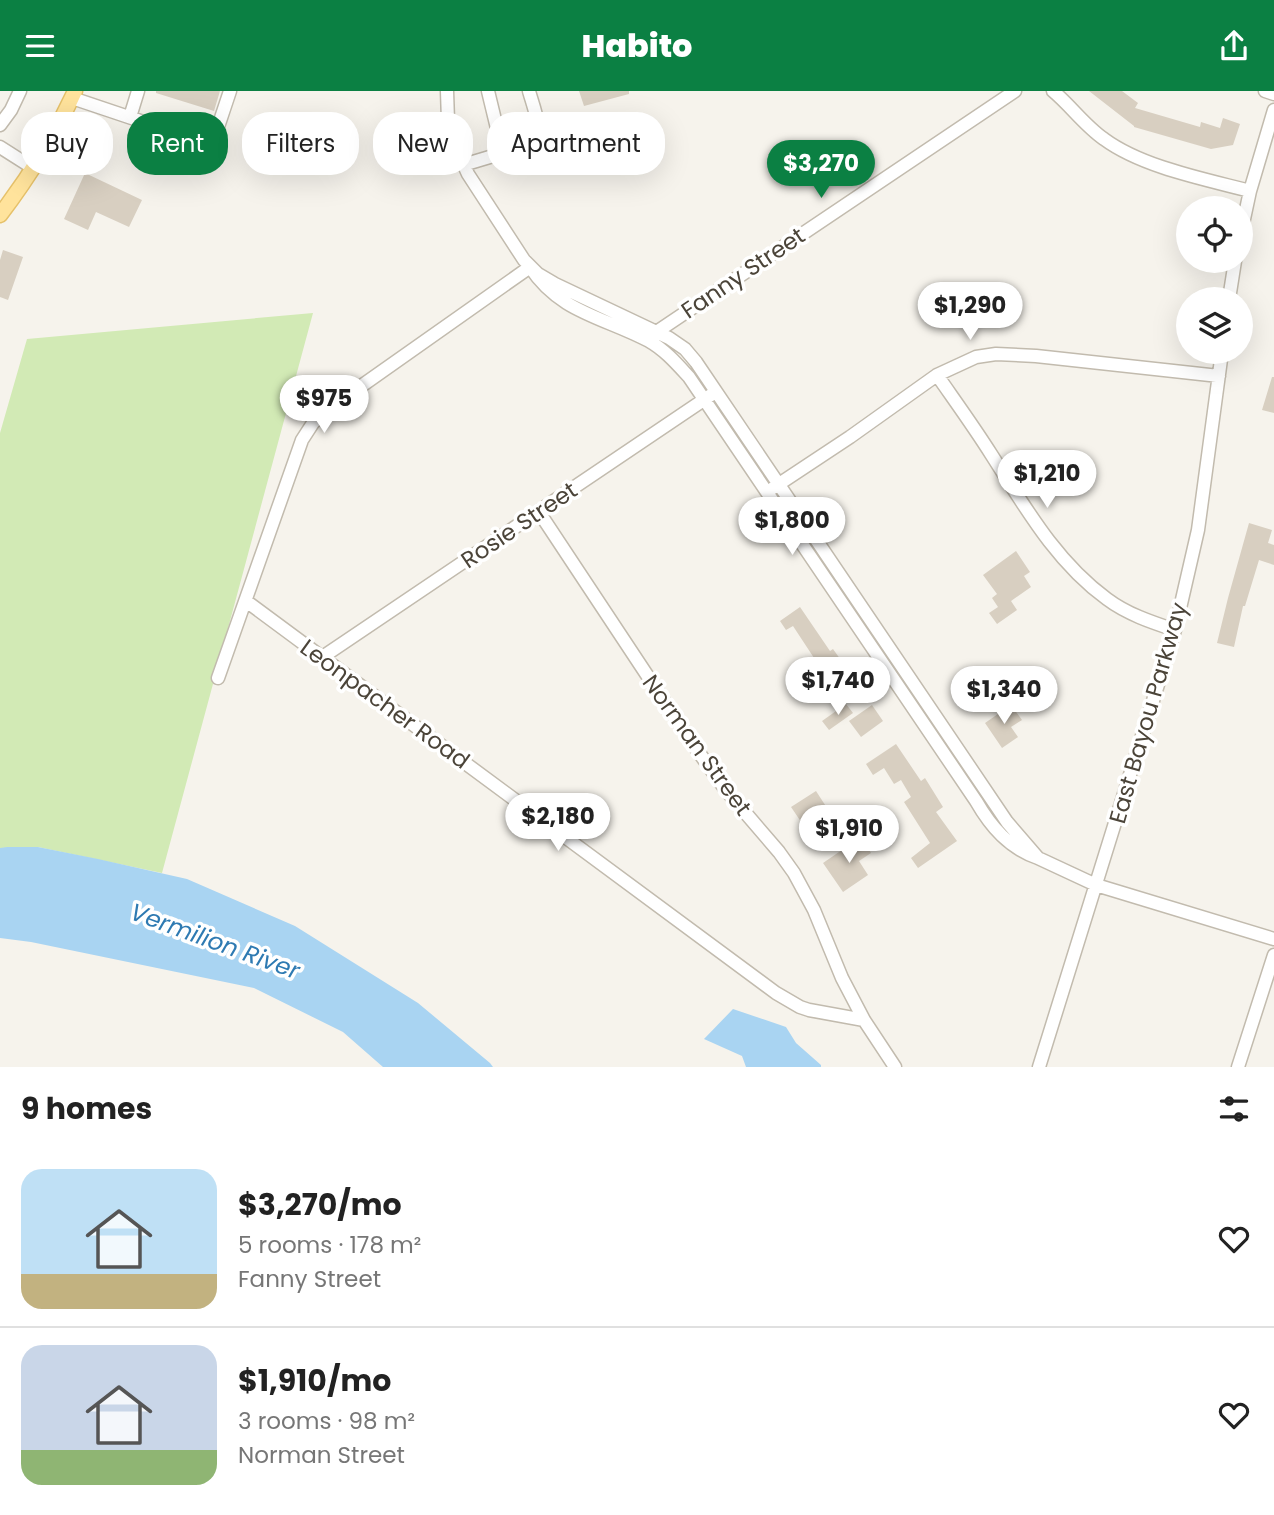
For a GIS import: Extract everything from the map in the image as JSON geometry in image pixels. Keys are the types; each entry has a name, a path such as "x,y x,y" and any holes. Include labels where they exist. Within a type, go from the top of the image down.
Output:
{"main road":[{"path":"63,112 73,94"},
{"path":"0,215 28,175"}],"street":[{"path":"1,121 11,110 20,91"},
{"path":"132,112 138,91"},
{"path":"223,112 230,91"},
{"path":"447,91 448,112"},
{"path":"488,91 493,112"},
{"path":"528,91 534,112"},
{"name":"Fanny Street","path":"645,340 1015,91"},
{"path":"1054,91 1101,137 1125,153 1250,191"},
{"path":"1265,91 1274,94"},
{"path":"73,94 127,116"},
{"path":"1249,196 1272,127 1274,110"},
{"path":"0,147 21,160"},
{"path":"469,175 510,241 537,277 558,299 645,340 678,364 773,488 1007,822 1038,858 1097,884 1274,939"},
{"path":"530,267 576,295 657,331 685,349 717,391 773,488"},
{"path":"218,678 302,439 313,423 530,267"},
{"path":"773,488 937,375 976,358 1007,354 1219,376"},
{"name":"East Bayou Parkway","path":"1039,1067 1175,630 1198,530 1220,364"},
{"path":"937,375 1036,523 1070,568 1120,608 1175,630"},
{"name":"Rosie Street","path":"321,658 717,391"},
{"name":"Norman Street","path":"539,512 690,740 725,789 794,873 814,910 842,978 864,1020"},
{"name":"Leonpacher Road","path":"246,601 776,993 809,1010 864,1020"},
{"path":"1238,1067 1274,955"},
{"path":"864,1020 895,1067"}],"green space":[{"path":"313,313 162,873 38,847 0,848 0,433 27,339"}],"water":[{"name":"Vermilion River","path":"38,847 187,879 295,926 418,1003 493,1067 383,1067 343,1032 254,988 0,938 0,848"},
{"path":"733,1009 786,1027 796,1043 821,1067 746,1067 742,1056 704,1039"}],"building":[{"path":"156,91 220,91 214,111"},
{"path":"579,91 629,91 629,94 584,106"},
{"path":"1089,91 1122,91 1138,103 1135,108 1200,127 1201,122 1220,128 1223,118 1240,124 1233,145 1211,149 1134,127"},
{"path":"84,175 142,200 129,227 96,212 88,230 64,219"},
{"path":"3,250 23,257 8,300 0,297 0,260"},
{"path":"1274,377 1274,413 1262,410"},
{"path":"1249,523 1272,530 1268,543 1274,545 1274,565 1259,560 1243,606 1234,647 1217,643"},
{"path":"1016,551 1030,572 1024,576 1031,587 1011,601 1017,610 997,624 989,613 998,607 992,598 997,594 983,575"},
{"path":"800,607 830,651 833,649 853,677 831,692 811,664 816,661 793,626 786,630 780,621"},
{"path":"846,704 853,713 829,730 822,721"},
{"path":"872,705 883,721 861,737 849,721"},
{"path":"1011,705 1022,720 1011,727 1018,737 1002,748 985,723"},
{"path":"896,744 921,781 925,778 943,807 936,812 957,841 918,868 911,858 930,843 904,802 911,797 901,780 894,784 884,768 873,775 866,764"},
{"path":"816,791 840,828 816,844 791,807"},
{"path":"861,837 871,853 859,861 868,875 843,892 823,863"}]}
